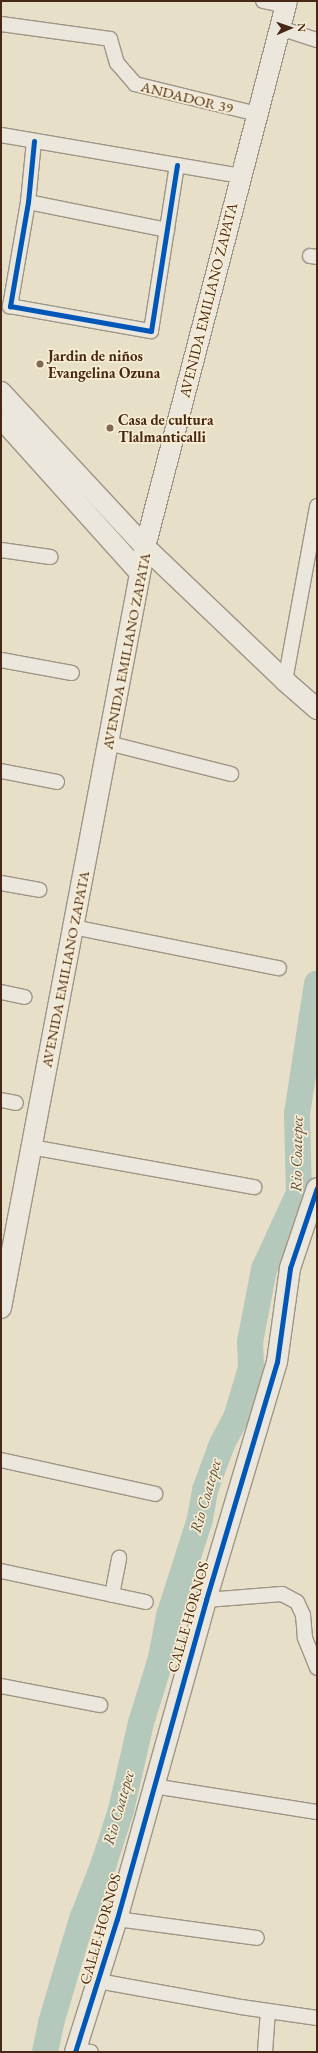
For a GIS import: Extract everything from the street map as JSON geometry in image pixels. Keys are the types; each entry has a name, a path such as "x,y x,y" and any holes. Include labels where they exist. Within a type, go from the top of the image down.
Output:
{"main road":[{"name":"AVENIDA EMILIANO ZAPATA","path":"1,1308 145,547 240,176 287,3"},
{"path":"1,392 145,547 285,681 317,709"},
{"path":"1,418 140,573"},
{"name":"CALLE HORNOS","path":"80,2051 152,1786 277,1362 290,1268 317,1188"}],"street":[{"path":"263,1 287,3"},
{"name":"ANDADOR 39","path":"1,24 110,40 117,63 135,84 257,114"},
{"path":"280,28 317,40"},
{"path":"1,135 240,176"},
{"path":"34,140 28,202 10,306 151,331 177,165"},
{"path":"28,202 166,230"},
{"path":"285,681 317,506"},
{"path":"1,550 51,557"},
{"path":"1,660 72,673"},
{"path":"108,743 231,774"},
{"path":"1,771 57,782"},
{"path":"1,883 39,890"},
{"path":"73,927 279,968"},
{"path":"1,992 24,997"},
{"path":"1,1100 16,1103"},
{"path":"31,1147 254,1187"},
{"path":"1,1460 155,1494"},
{"path":"112,1595 119,1558"},
{"path":"1,1571 146,1602"},
{"path":"206,1600 282,1594 297,1602 303,1615 305,1638 317,1668"},
{"path":"1,1686 100,1705"},
{"path":"152,1786 317,1812"},
{"path":"117,1919 257,1938"},
{"path":"98,1981 268,2011 317,2018"},
{"path":"265,2052 268,2011"}],"waterway":[{"name":"Rio Coatepec","path":"45,2052 51,2023 72,1952 83,1917 104,1863 121,1810 141,1723 161,1658 169,1616 200,1519 205,1490 222,1444 236,1418 251,1368 250,1342 264,1269 299,1193 297,1114 317,984"}],"cycle path":[{"path":"34,141 28,202 10,306 151,331 177,165"},
{"path":"75,2052 117,1919 206,1600 277,1362 290,1268 317,1188"}],"place":[{"name":"Jardin de niños Evangelina Ozuna","path":"40,364"},
{"name":"Casa de cultura Tlalmanticalli","path":"110,428"}]}
